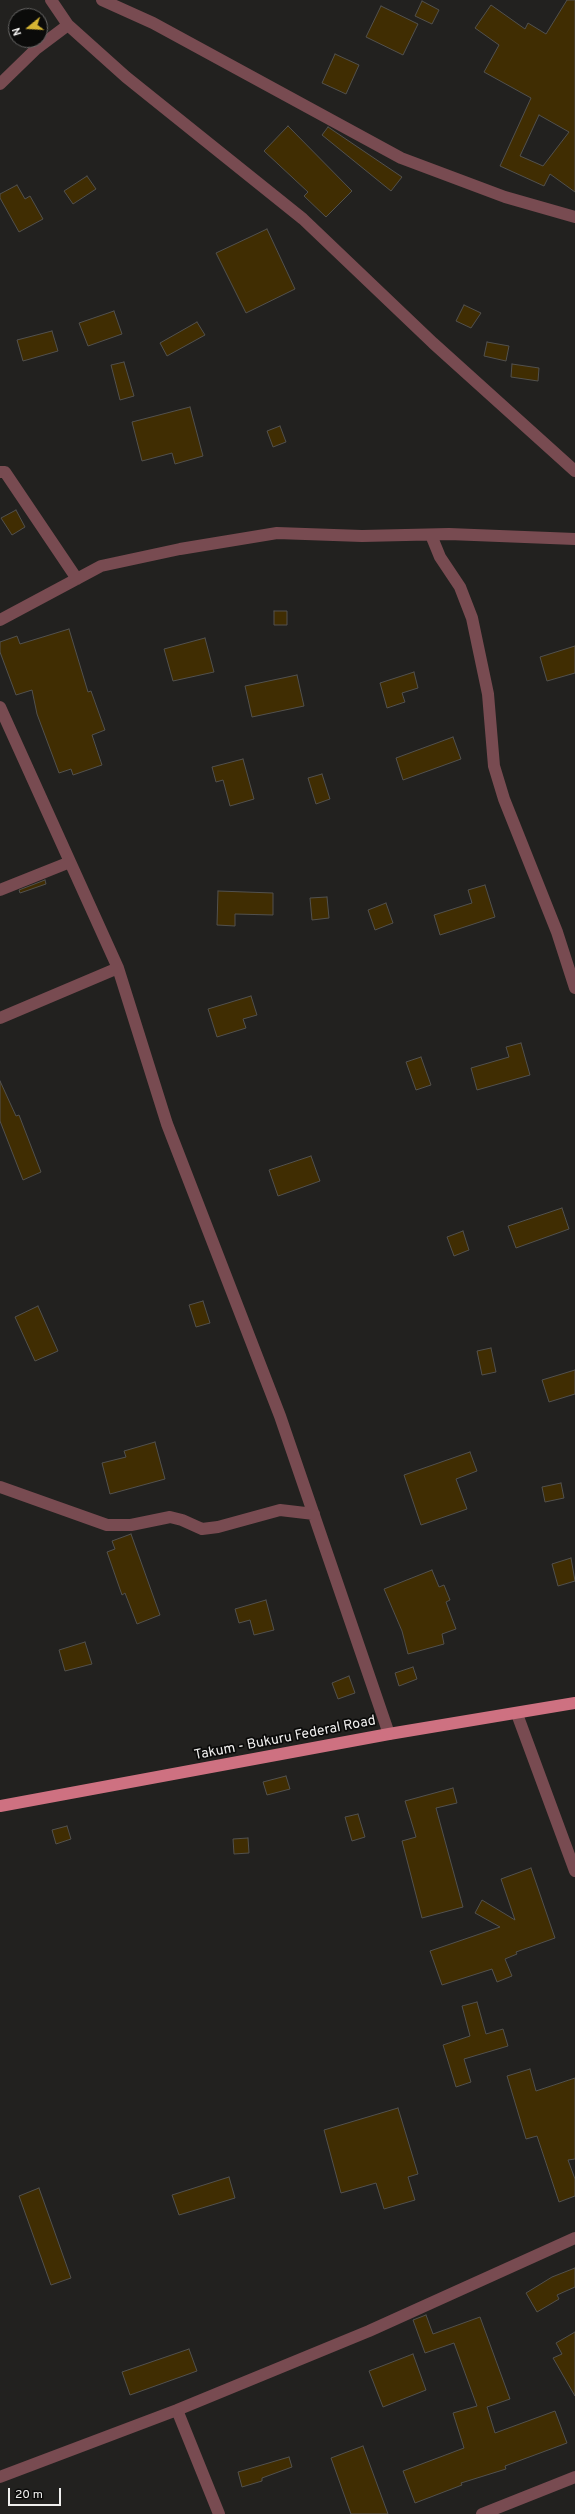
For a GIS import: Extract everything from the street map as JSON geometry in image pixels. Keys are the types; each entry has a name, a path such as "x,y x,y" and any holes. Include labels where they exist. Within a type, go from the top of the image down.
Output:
{"main road":[{"name":"Takum - Bukuru Federal Road","path":"0,1806 389,1734 517,1714 575,1703"}],"street":[{"path":"51,0 68,25 126,77 302,219 433,343 575,471"},
{"path":"102,0 153,22 401,158 505,196 575,217"},
{"path":"0,84 36,48 68,25"},
{"path":"0,472 5,472 76,579"},
{"path":"0,620 101,566 180,549 277,533 362,536 431,535 575,539"},
{"path":"431,535 440,558 460,587 472,618 488,694 494,766 504,799 557,932 575,988"},
{"path":"0,707 118,968 167,1124 280,1416 389,1734"},
{"path":"0,890 70,862"},
{"path":"0,1018 118,968"},
{"path":"0,1487 107,1525 131,1525 170,1517 182,1520 202,1529 218,1527 280,1510 314,1514"},
{"path":"517,1714 575,1871"},
{"path":"0,2477 177,2410 370,2331 575,2238"},
{"path":"177,2410 219,2514"},
{"path":"482,2514 501,2511 575,2477"}],"building":[{"path":"567,0 575,0 575,192 550,174 544,186 500,166 531,98 484,72 499,45 475,28 491,5 525,29 528,23 546,34","holes":["539,115 569,132 543,166 520,156"]},
{"path":"422,1 439,10 432,24 415,16"},
{"path":"381,6 418,24 403,55 366,37"},
{"path":"335,54 359,65 346,94 322,83"},
{"path":"288,126 352,191 326,217 304,196 308,192 264,151"},
{"path":"328,127 402,177 391,191 322,135"},
{"path":"87,176 96,189 73,204 64,191"},
{"path":"17,185 25,199 30,196 43,219 19,232 0,198 0,194"},
{"path":"267,229 295,289 246,313 216,253"},
{"path":"464,305 481,313 471,328 456,321"},
{"path":"114,311 122,334 88,346 79,323"},
{"path":"197,322 205,335 167,356 160,343"},
{"path":"52,331 58,351 23,361 17,340"},
{"path":"487,342 509,346 506,361 484,356"},
{"path":"124,362 134,396 120,400 111,365"},
{"path":"512,364 539,368 538,381 511,377"},
{"path":"190,407 203,456 175,464 172,453 142,461 132,422"},
{"path":"280,426 286,442 273,447 267,431"},
{"path":"16,510 25,527 12,535 1,518"},
{"path":"274,611 287,611 287,625 274,625"},
{"path":"69,629 88,692 91,691 105,730 92,735 102,765 73,775 71,769 59,773 37,714 32,690 16,695 0,652 0,642 17,636 20,644"},
{"path":"205,638 214,672 173,681 164,649"},
{"path":"575,646 575,673 547,681 540,657"},
{"path":"414,672 418,688 402,693 405,702 387,708 380,683"},
{"path":"297,675 304,706 252,717 245,686"},
{"path":"453,737 461,759 403,780 396,758"},
{"path":"243,759 254,799 230,806 223,780 216,782 212,767"},
{"path":"322,774 330,799 316,804 308,778"},
{"path":"45,880 46,884 20,893 19,890"},
{"path":"485,885 495,917 440,935 434,915 472,903 468,890"},
{"path":"218,891 273,893 273,915 235,914 235,926 217,925"},
{"path":"327,897 329,918 312,920 310,898"},
{"path":"386,903 393,923 375,930 368,910"},
{"path":"251,996 257,1015 243,1019 246,1028 217,1037 208,1009"},
{"path":"521,1043 530,1075 477,1090 471,1068 509,1057 506,1047"},
{"path":"421,1057 431,1085 416,1090 406,1062"},
{"path":"0,1081 16,1116 19,1115 41,1172 23,1180 0,1121"},
{"path":"311,1156 320,1181 278,1196 269,1170"},
{"path":"562,1208 569,1229 516,1248 508,1226"},
{"path":"463,1231 469,1250 454,1256 447,1237"},
{"path":"203,1301 210,1323 196,1327 189,1305"},
{"path":"38,1306 58,1351 35,1361 15,1317"},
{"path":"491,1348 496,1372 482,1375 477,1351"},
{"path":"575,1370 575,1394 549,1402 542,1380"},
{"path":"155,1442 165,1479 110,1494 102,1463 126,1457 124,1451"},
{"path":"470,1452 477,1471 456,1479 467,1509 421,1525 404,1475"},
{"path":"561,1483 564,1498 545,1502 542,1487"},
{"path":"131,1534 160,1615 137,1624 125,1593 122,1595 107,1552 115,1549 112,1541"},
{"path":"571,1558 575,1581 558,1586 552,1564"},
{"path":"432,1570 439,1587 444,1585 450,1600 446,1602 456,1629 442,1634 444,1644 408,1654 402,1631 384,1589"},
{"path":"266,1600 274,1630 254,1635 250,1620 239,1623 235,1609"},
{"path":"85,1642 92,1664 65,1671 59,1650"},
{"path":"413,1667 417,1679 399,1686 395,1673"},
{"path":"349,1676 355,1693 338,1699 332,1683"},
{"path":"286,1776 290,1789 267,1795 263,1782"},
{"path":"453,1788 457,1803 436,1808 463,1907 422,1918 402,1841 416,1837 405,1801"},
{"path":"358,1814 365,1837 352,1841 345,1817"},
{"path":"67,1826 71,1839 56,1844 52,1830"},
{"path":"248,1838 249,1853 234,1854 233,1839"},
{"path":"531,1868 555,1938 516,1952 517,1954 505,1959 512,1976 497,1982 492,1969 442,1985 430,1951 500,1927 475,1913 482,1900 515,1920 501,1879"},
{"path":"477,2002 486,2034 503,2029 508,2046 464,2059 471,2082 456,2087 443,2045 470,2036 462,2006"},
{"path":"530,2069 536,2091 575,2078 575,2159 568,2160 575,2179 575,2196 559,2202 537,2136 526,2139 507,2076"},
{"path":"398,2108 418,2174 408,2177 415,2200 384,2209 376,2183 341,2193 324,2130"},
{"path":"229,2177 235,2198 179,2215 172,2195"},
{"path":"39,2188 71,2278 51,2285 19,2196"},
{"path":"575,2268 575,2287 557,2295 559,2299 537,2312 526,2293 552,2277"},
{"path":"426,2315 433,2334 480,2317 510,2399 487,2407 495,2433 555,2411 567,2443 505,2466 506,2469 461,2483 462,2485 415,2503 403,2471 464,2448 453,2413 477,2406 454,2343 425,2353 413,2320"},
{"path":"575,2332 575,2396 553,2358 562,2354 556,2343"},
{"path":"189,2349 197,2371 130,2395 122,2372"},
{"path":"413,2354 426,2390 383,2407 369,2371"},
{"path":"363,2446 388,2514 351,2514 331,2458"},
{"path":"289,2457 292,2467 262,2478 262,2481 242,2487 238,2472"}]}
